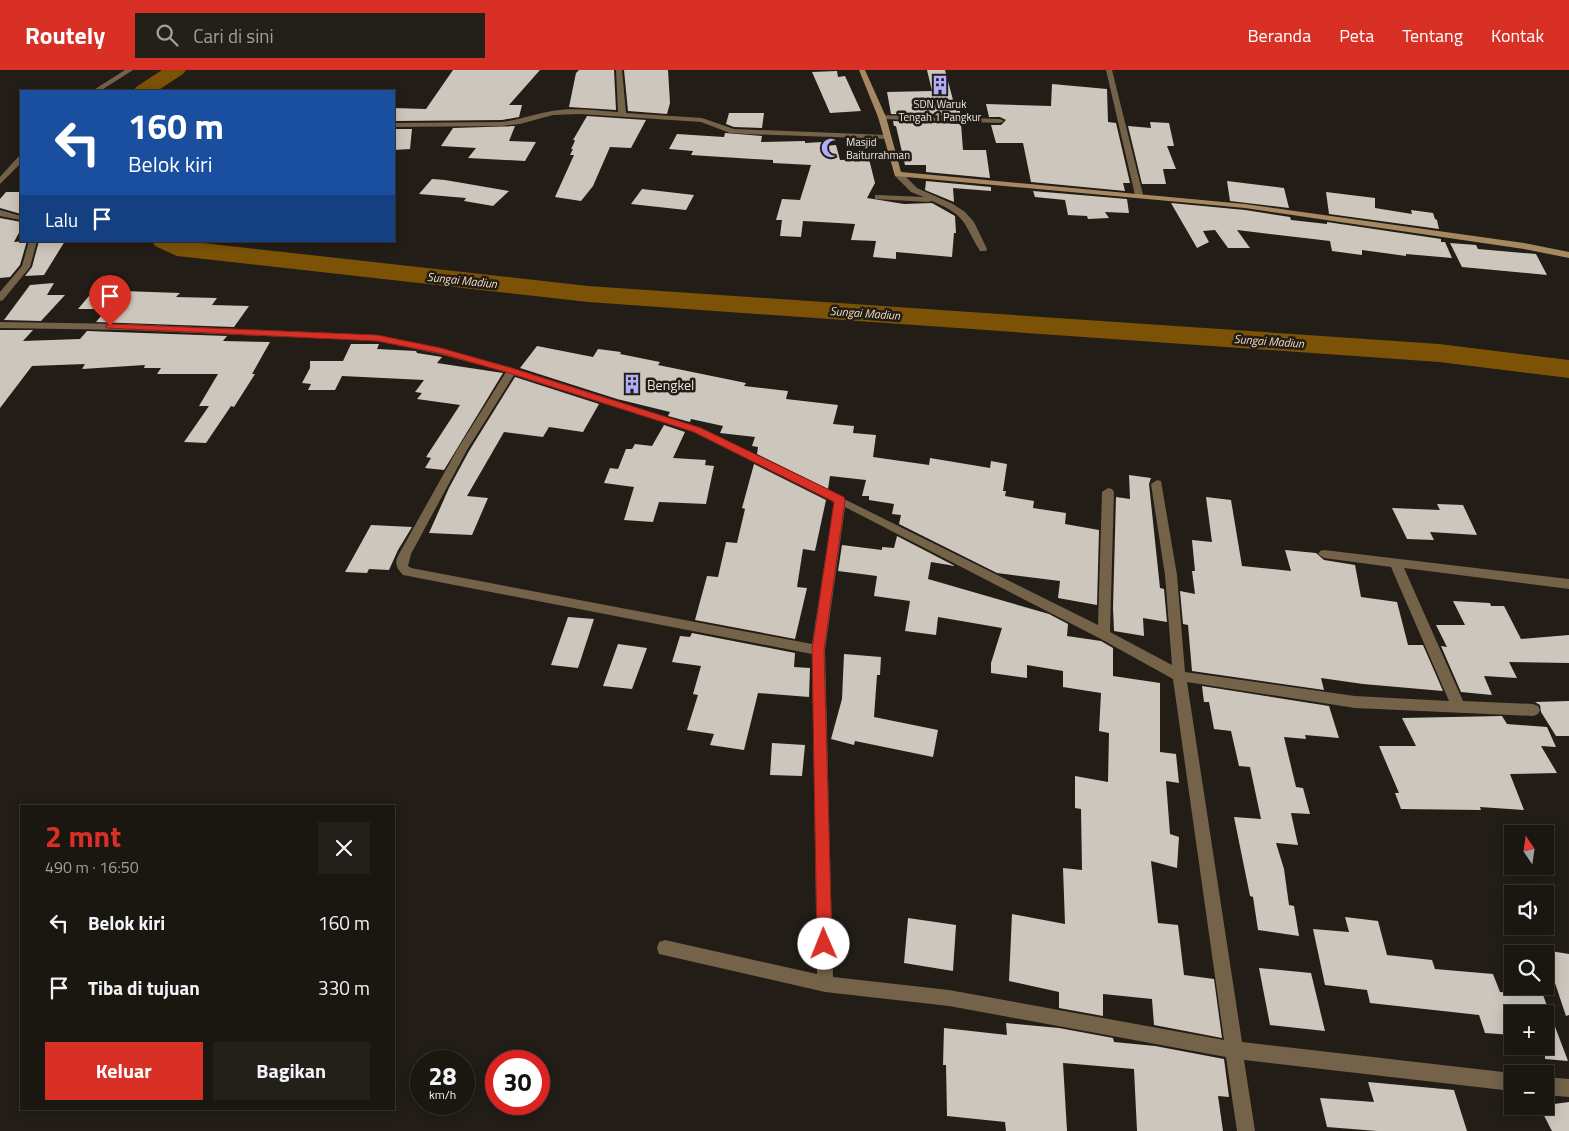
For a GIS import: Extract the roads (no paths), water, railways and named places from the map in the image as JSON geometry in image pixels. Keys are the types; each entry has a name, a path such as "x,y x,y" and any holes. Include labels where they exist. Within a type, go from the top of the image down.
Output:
{"street":[{"path":"98,90 130,70"},
{"path":"619,70 622,113"},
{"path":"862,70 882,117 898,174 914,190 956,210 970,222 983,249"},
{"path":"1109,70 1139,194"},
{"path":"395,125 512,123 553,113 622,113 702,120 733,131 887,137"},
{"path":"882,117 1000,121"},
{"path":"0,182 20,160"},
{"path":"898,174 1139,194 1245,206 1524,246 1569,255"},
{"path":"878,197 938,201"},
{"path":"0,213 20,218"},
{"path":"0,298 26,267 32,242"},
{"path":"0,325 128,327 377,338 441,351 512,371 697,430 1104,634 1179,676 1355,702 1533,710"},
{"path":"512,371 462,450 405,554 402,560 402,567 408,572 818,650"},
{"path":"1157,484 1171,575 1179,676 1246,1131"},
{"path":"1104,634 1108,492"},
{"path":"825,984 818,650 840,500"},
{"path":"1324,554 1569,584"},
{"path":"1395,562 1459,707"},
{"path":"665,948 825,984 949,998 1234,1050 1504,1081"},
{"path":"1554,1087 1569,1088"}],"waterway":[{"name":"Sungai Madiun","path":"145,90 176,70"},
{"name":"Sungai Madiun","path":"166,242 177,248 588,294 1439,353 1569,369"}],"place":[{"name":"SDN Waruk Tengah 1 Pangkur","path":"940,85"},
{"name":"Masjid Baiturrahman","path":"831,148"},
{"name":"Bengkel","path":"632,384"}]}
